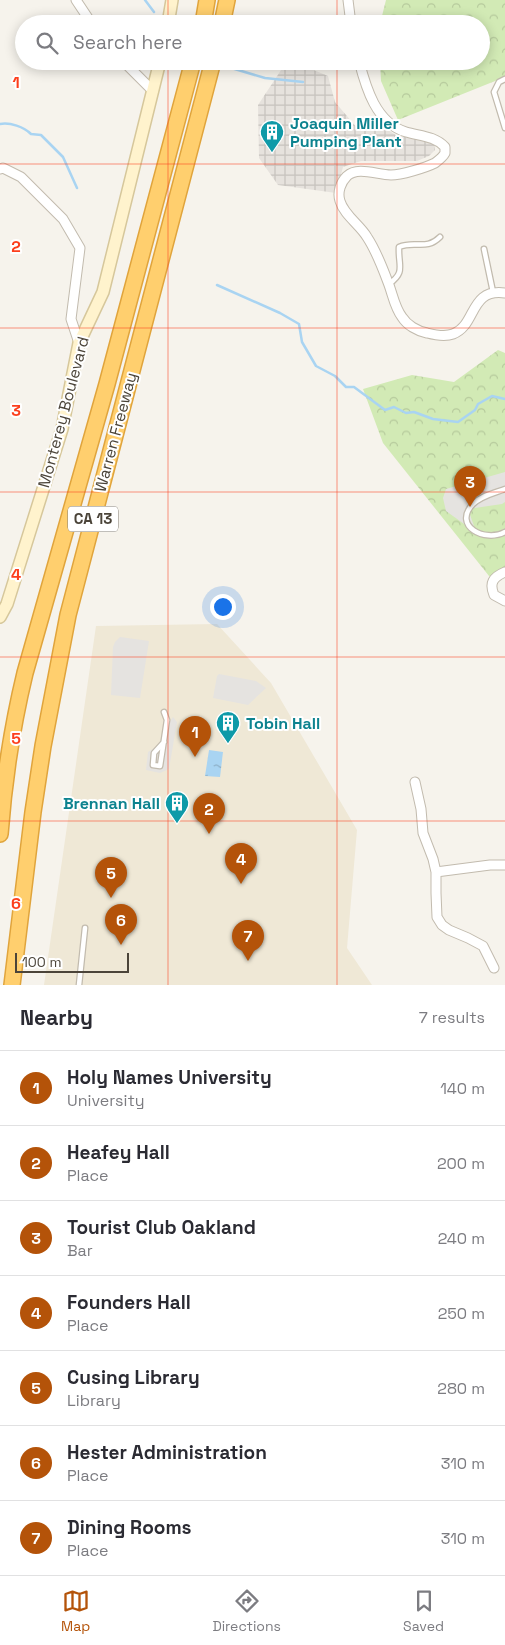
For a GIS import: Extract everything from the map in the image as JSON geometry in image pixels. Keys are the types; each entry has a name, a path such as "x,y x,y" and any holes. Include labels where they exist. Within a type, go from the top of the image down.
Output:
{"highway":[{"path":"198,15 200,0"},
{"path":"204,15 208,0"},
{"path":"224,15 227,0"},
{"name":"Warren Freeway","path":"0,834 7,763 25,673 107,384 190,70"},
{"name":"Warren Freeway","path":"12,985 33,812 43,746 68,615 210,70"}],"street":[{"path":"76,0 86,15"},
{"path":"170,15 172,0"},
{"path":"348,0 350,15"},
{"path":"132,70 153,91"},
{"name":"Monterey Boulevard","path":"0,617 7,604 62,429 79,343 103,292 158,70"},
{"path":"361,70 371,99 391,125 405,132 434,138 445,147 442,158 434,163 394,175 381,175 360,171 352,173 341,184 340,201 367,236 378,257 402,318 412,327 425,333 445,336 463,327 483,296 493,292 505,292"},
{"path":"0,169 3,168 21,177 64,219 80,248 71,319 79,343"},
{"path":"505,572 499,574 491,587 494,595 505,601"},
{"path":"415,782 421,809 423,833 436,872 437,917 442,925 449,930 483,946 494,968"},
{"path":"436,872 490,865 505,865"}],"lane":[{"path":"505,79 499,82 494,92 505,128"},
{"path":"388,284 398,278 400,270 399,247 406,244 426,246 435,242 440,237"},
{"path":"484,249 493,292"},
{"path":"505,489 486,496 474,503 467,511 467,520 471,529 487,536 505,532"},
{"path":"164,712 167,720 164,742 160,766 153,765 154,754 164,742"},
{"path":"79,985 85,928"}],"shaded area":[{"name":"Joaquin Miller Pumping Plant","path":"281,70 314,70 328,76 335,102 358,129 375,121 397,136 429,140 434,144 435,150 429,156 417,161 361,161 343,167 336,193 278,185 259,158 258,105"},
{"path":"505,472 505,502 468,509 474,526 471,529 446,511 443,498 446,489"},
{"path":"217,624 271,683 357,830 347,948 372,985 44,985 96,626"},
{"path":"120,637 149,641 140,698 111,695 113,647"},
{"path":"219,674 256,681 266,688 248,705 213,698"},
{"path":"173,717 177,722 169,769 160,773 146,770 148,752 159,745 164,730"}],"green space":[{"path":"386,0 505,0 505,77 398,120 381,81 380,70 490,70 490,15 382,15"},
{"path":"498,350 505,353 505,572 493,581 383,443 363,389 412,375 454,382"}],"water":[{"path":"209,750 223,752 220,777 205,776"}],"waterway":[{"path":"145,0 154,12"},
{"path":"238,70 265,78 303,82"},
{"path":"0,124 12,124 25,129 31,134 41,135 63,157 77,188"},
{"path":"217,285 280,313 299,324 302,342 316,366 335,376 346,387 354,387 385,410 394,407 406,413 414,412 433,419 458,422 475,410 478,404 492,396 505,399"}],"place":[{"name":"Joaquin Miller Pumping Plant","path":"272,153"},
{"name":"Tourist Club Oakland","path":"470,507"},
{"name":"Tobin Hall","path":"228,744"},
{"name":"Holy Names University","path":"195,757"},
{"name":"Brennan Hall","path":"177,824"},
{"name":"Heafey Hall","path":"209,834"},
{"name":"Founders Hall","path":"241,884"},
{"name":"Cusing Library","path":"111,898"},
{"name":"Hester Administration","path":"121,945"},
{"name":"Dining Rooms","path":"248,961"}]}
